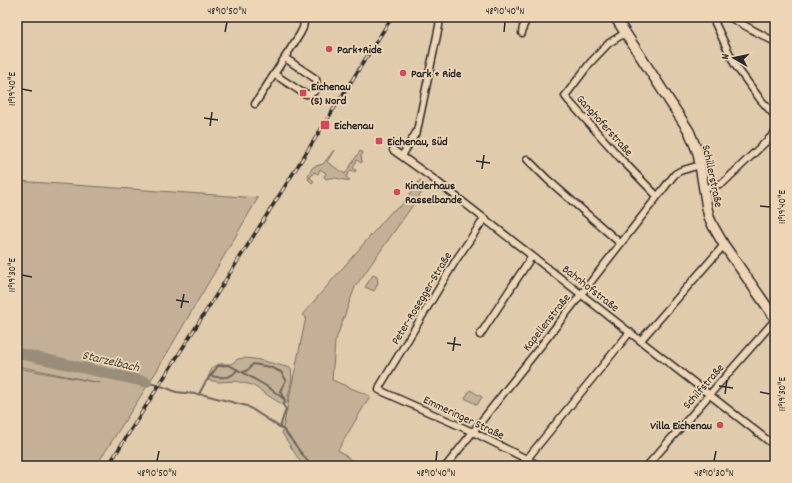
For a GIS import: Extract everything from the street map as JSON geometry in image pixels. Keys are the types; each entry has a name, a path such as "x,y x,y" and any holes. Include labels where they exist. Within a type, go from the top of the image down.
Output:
{"main road":[{"name":"Schillerstraße","path":"615,17 689,131 695,145 709,217 713,226 775,319"}],"street":[{"path":"255,104 303,28 305,17"},
{"path":"402,156 417,131 440,17"},
{"path":"522,33 528,17"},
{"path":"714,17 715,23 735,65 755,93 775,116"},
{"path":"729,17 775,42"},
{"name":"Ganghoferstraße","path":"625,33 609,44 590,63 565,96 622,160 657,196"},
{"path":"274,74 303,94 309,94 315,91 317,85 316,79 285,58"},
{"path":"704,189 723,183 775,133"},
{"name":"Bahnhofstraße","path":"393,150 435,180 775,446"},
{"path":"527,159 547,179 620,243"},
{"name":"Kapellenstraße","path":"446,466 675,174 680,170 700,165"},
{"name":"Peter-Rosegger-Straße","path":"379,390 452,266 484,219"},
{"path":"641,340 724,244"},
{"path":"480,335 532,256"},
{"name":"Schilfstraße","path":"647,466 775,319"},
{"path":"527,459 630,332"},
{"name":"Emmeringer Straße","path":"379,390 473,432 540,466"}],"shaded area":[{"path":"334,150 327,162 345,174 360,151 363,153 361,156 362,162 361,163 357,160 353,168 356,170 355,172 351,170 346,177 350,180 333,178 326,179 324,177 326,173 320,169 318,174 314,172 310,178 314,181 312,183 308,179 308,175 313,167 323,164"},
{"path":"420,180 427,185 355,287 335,342 332,380 370,396 338,450 355,463 353,466 303,466 282,433 306,317 302,315 392,211 401,206"},
{"path":"17,181 258,198 156,372 96,466 17,466 17,368 100,383 17,366"},
{"path":"373,275 377,277 378,283 374,291 365,287"},
{"path":"238,359 255,359 291,368 292,378 287,403 283,405 252,385 235,381 219,382 207,380 212,368 219,364 231,364"},
{"path":"470,390 482,397 477,405 465,398"}],"waterway":[{"name":"Starzelbach","path":"17,353 146,382"},
{"name":"Starzelbach","path":"199,394 205,383 218,366 232,366 240,372 246,371 253,364 270,367 281,372 286,380 280,391 285,400 283,405 286,409 280,427"},
{"name":"Starzelbach","path":"211,376 229,376 237,370"},
{"name":"Starzelbach","path":"242,372 268,387 284,399"},
{"name":"Starzelbach","path":"146,382 176,392 205,395 247,406 284,430 311,466"}],"railway":[{"path":"108,466 392,17"}],"place":[{"name":"Park+Ride","path":"329,49"},
{"name":"Park + Ride","path":"403,73"},
{"name":"Eichenau (S) Nord","path":"303,93"},
{"name":"Eichenau","path":"325,125"},
{"name":"Eichenau, Süd","path":"379,141"},
{"name":"Kinderhaus Rasselbande","path":"397,192"},
{"name":"Villa Eichenau","path":"720,425"}]}
